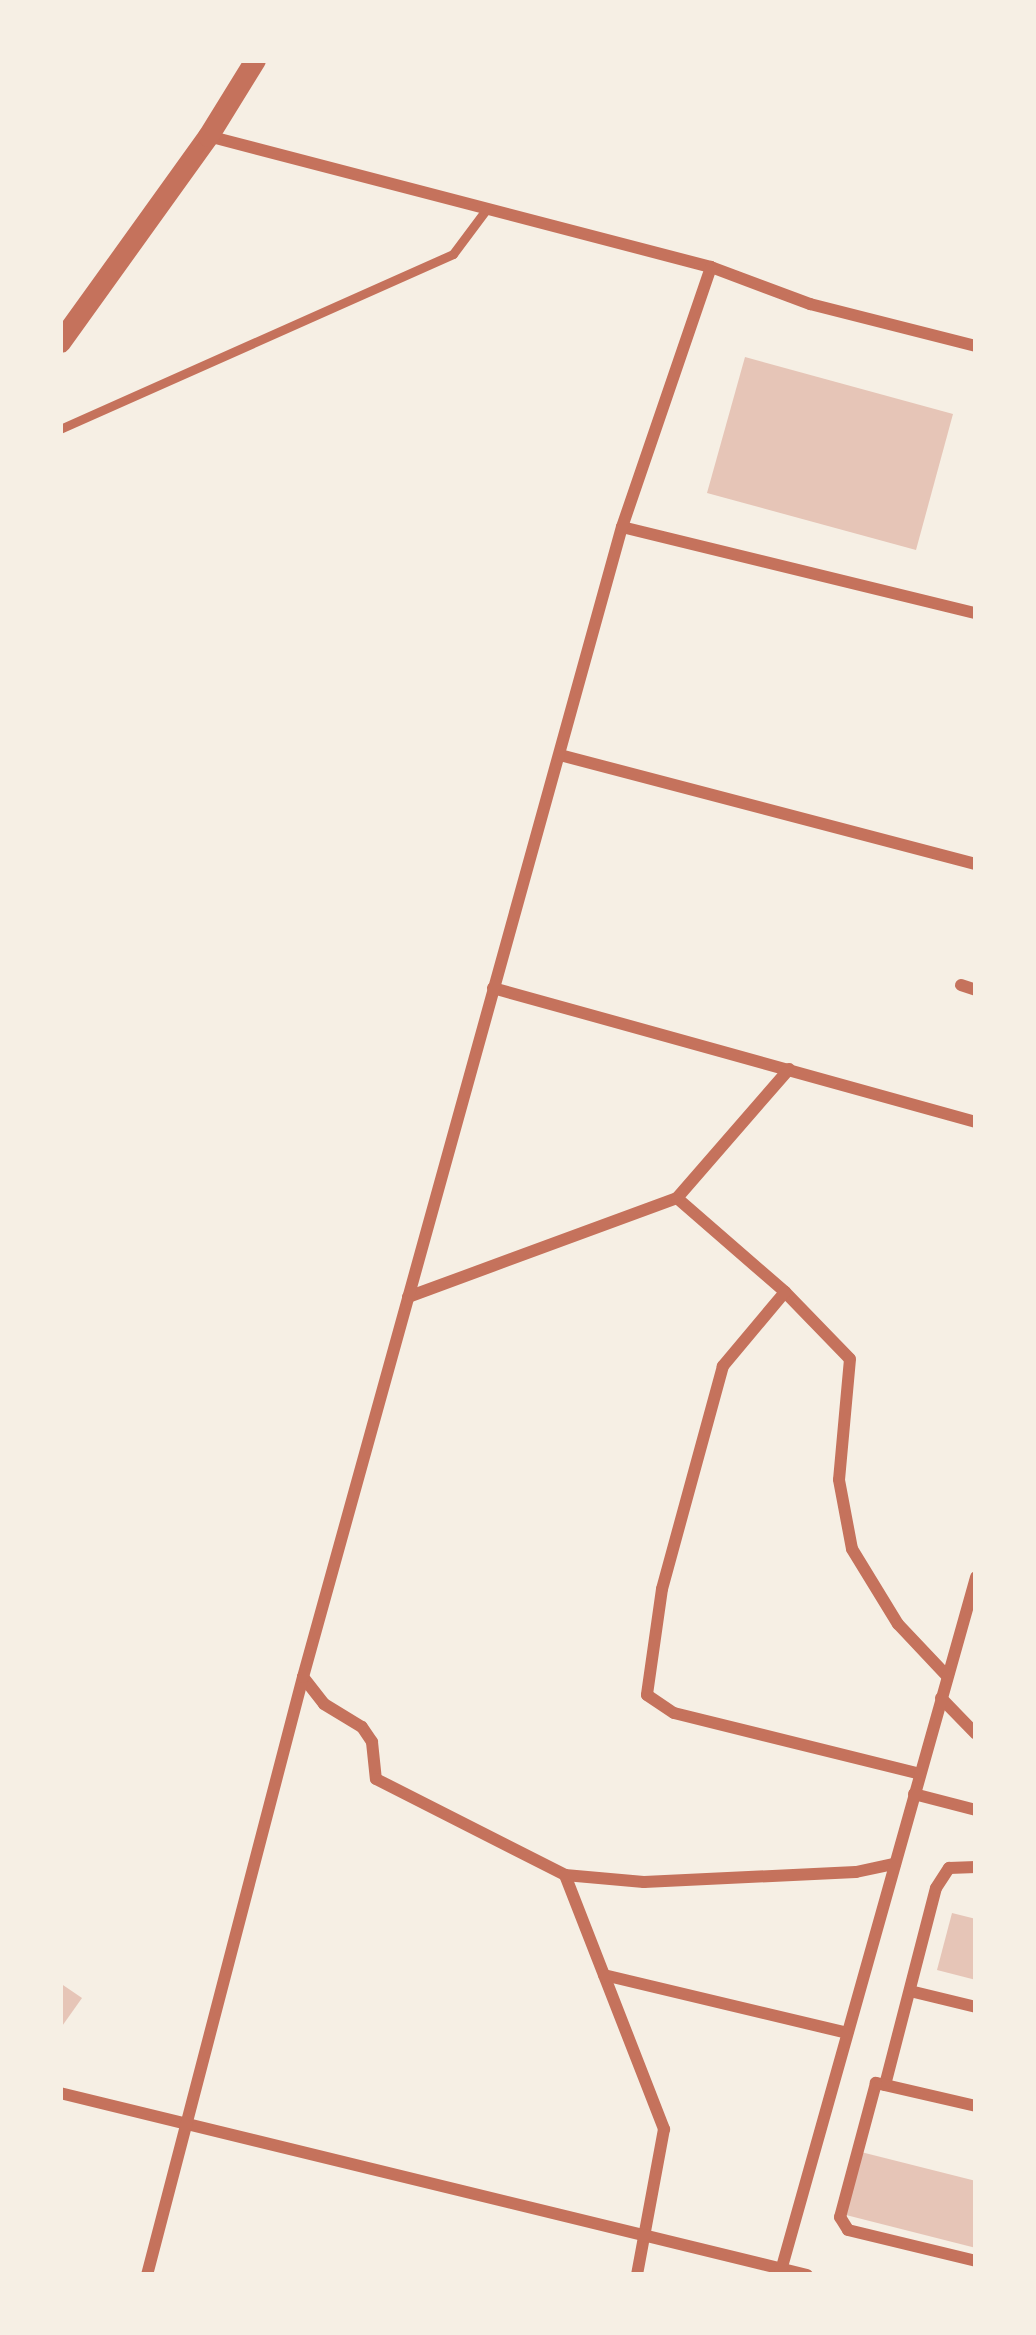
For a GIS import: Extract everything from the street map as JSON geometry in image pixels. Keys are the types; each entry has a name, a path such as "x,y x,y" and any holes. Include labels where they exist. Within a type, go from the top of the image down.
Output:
{"street":[{"path":"60,341 208,136 256,60"},
{"path":"208,136 711,267 810,304 976,346"},
{"path":"147,2275 303,1677 622,527 711,267"},
{"path":"622,527 976,613"},
{"path":"560,755 976,864"},
{"path":"961,986 976,990"},
{"path":"493,988 976,1122"},
{"path":"408,1297 677,1198 789,1069"},
{"path":"677,1198 785,1292 850,1359 839,1480 852,1549 898,1624 946,1675"},
{"path":"785,1292 723,1366 662,1589 647,1695 674,1713 920,1774"},
{"path":"781,2272 976,1577"},
{"path":"303,1677 324,1704 362,1727 372,1742 376,1779 565,1875 644,1882 856,1872 895,1864"},
{"path":"941,1698 976,1734"},
{"path":"914,1794 976,1810"},
{"path":"885,2085 936,1888 949,1868 976,1867"},
{"path":"565,1875 664,2129 637,2275"},
{"path":"604,1975 848,2033"},
{"path":"910,1990 976,2008"},
{"path":"976,2106 876,2083 840,2217 848,2230 976,2261"},
{"path":"60,2092 808,2275"}],"lane":[{"path":"60,429 452,254 485,211"}],"building":[{"path":"745,357 953,414 916,550 707,493"},
{"path":"952,1913 976,1919 976,1980 937,1970"},
{"path":"60,1983 82,1998 60,2029"},
{"path":"861,2152 976,2181 976,2248 846,2215"}]}
